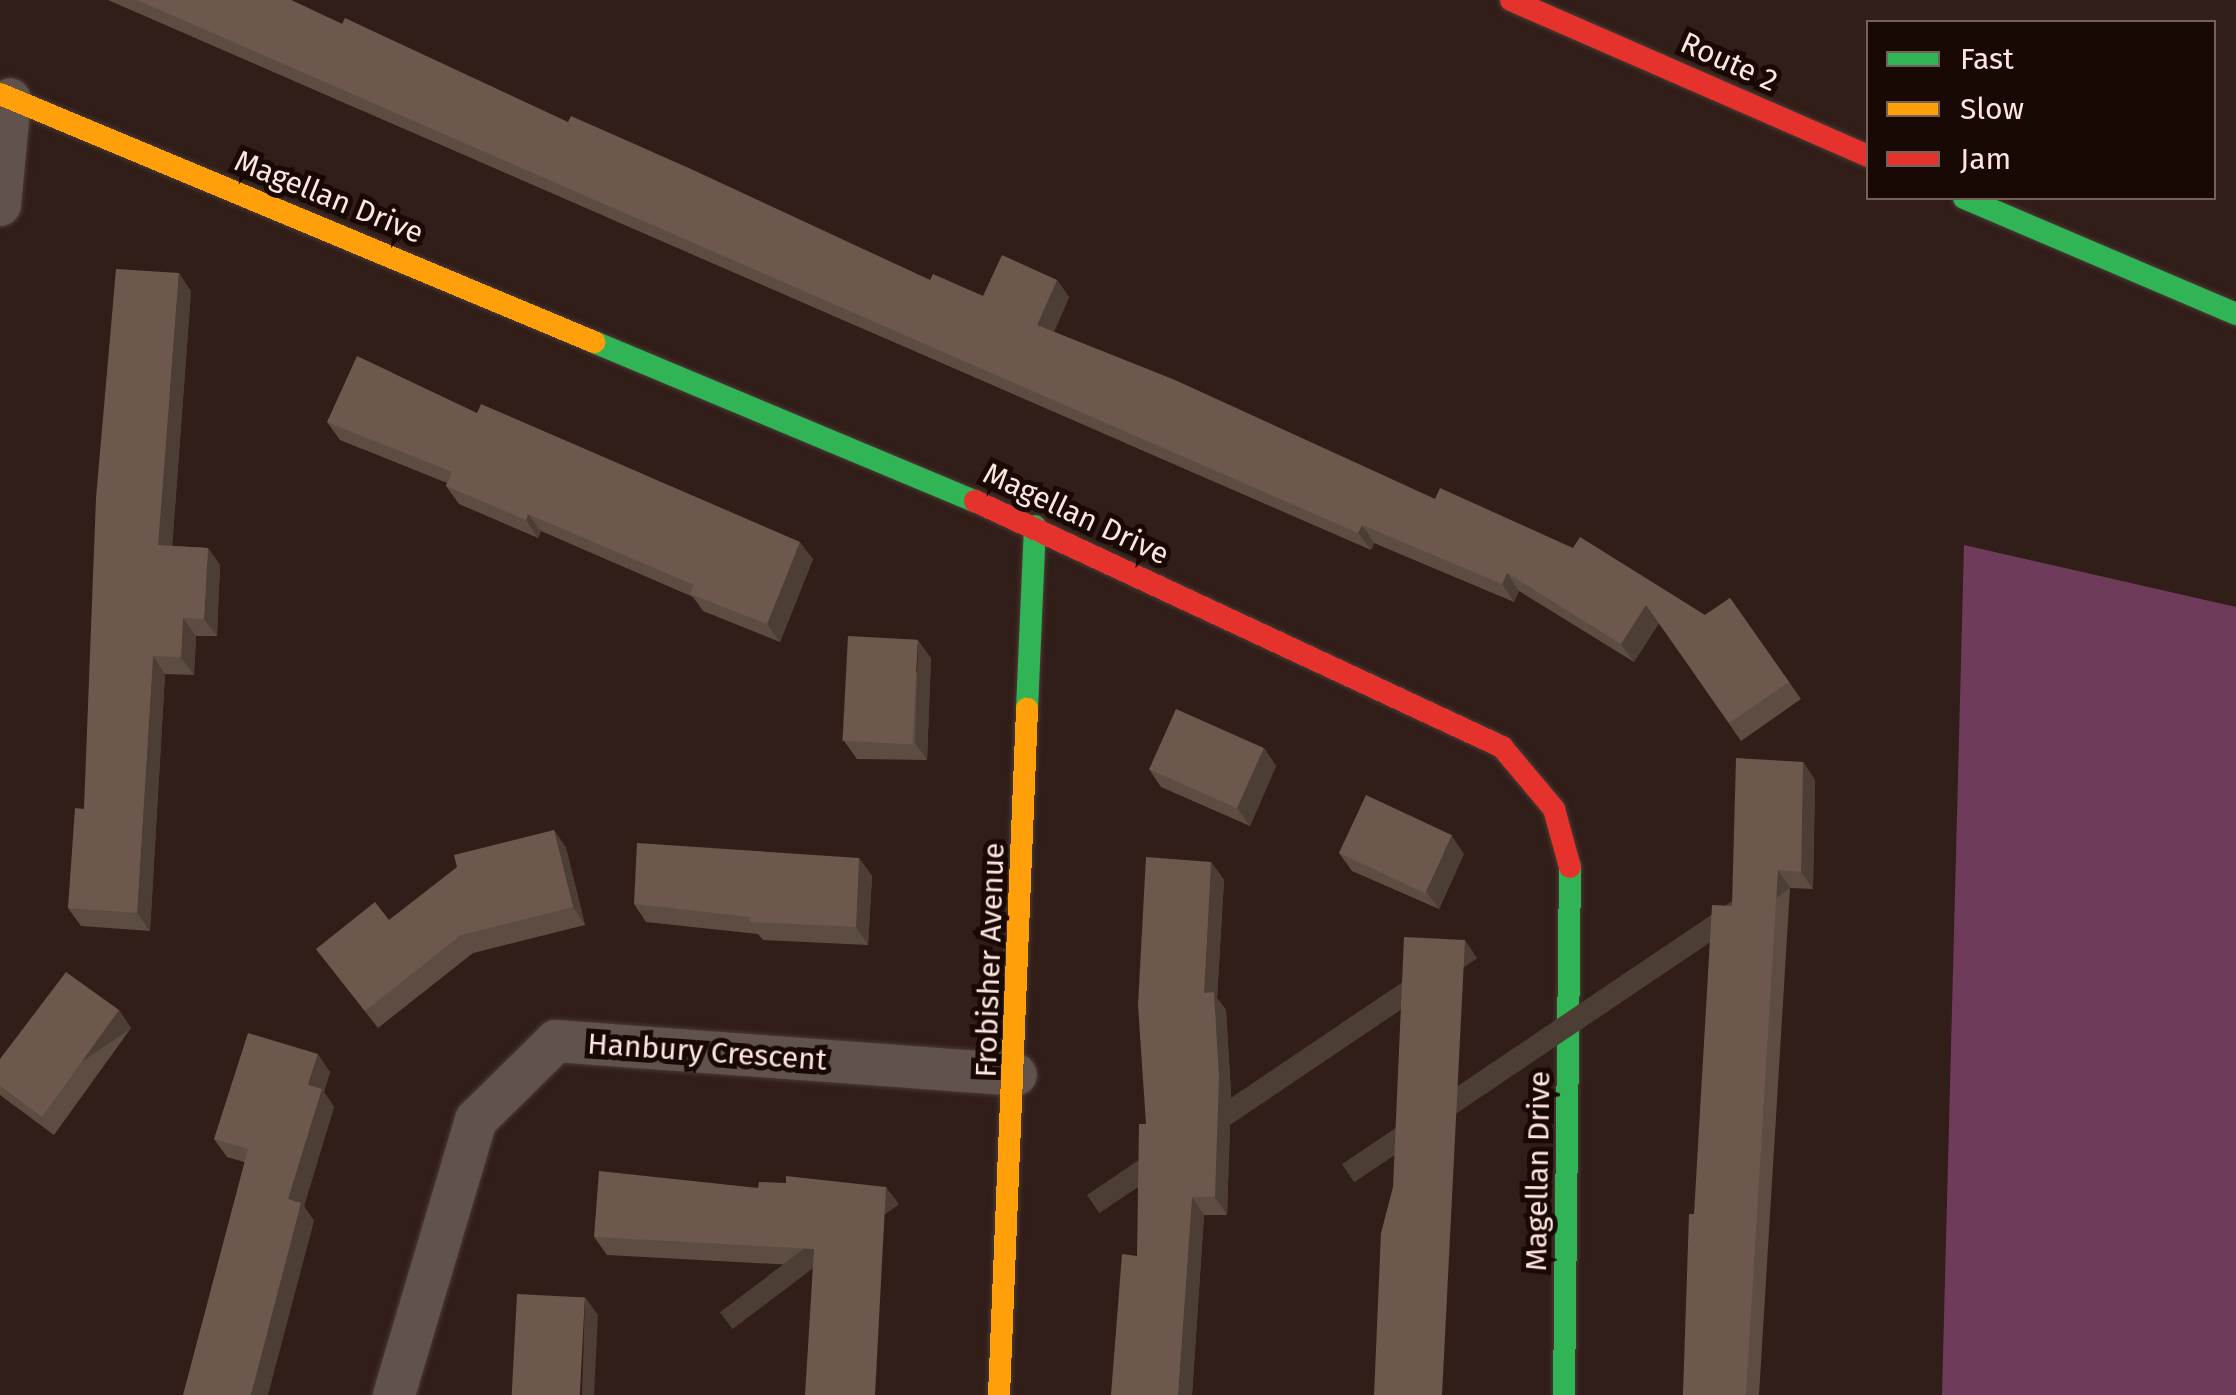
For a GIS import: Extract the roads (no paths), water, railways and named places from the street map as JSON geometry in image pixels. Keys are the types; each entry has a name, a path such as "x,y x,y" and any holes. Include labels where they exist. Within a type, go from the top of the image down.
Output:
{"main road":[{"name":"Route 2","path":"1511,0 1866,155"},
{"name":"Magellan Drive","path":"5,96 1035,526 1502,747 1554,809 1572,876 1564,1395"},
{"path":"1969,200 2236,314"},
{"path":"2001,214 2112,290"},
{"name":"Frobisher Avenue","path":"999,1395 1016,1075 1035,526"}],"street":[{"path":"0,204 5,96"},
{"name":"Hanbury Crescent","path":"394,1395 476,1120 556,1041 1016,1075"}]}
